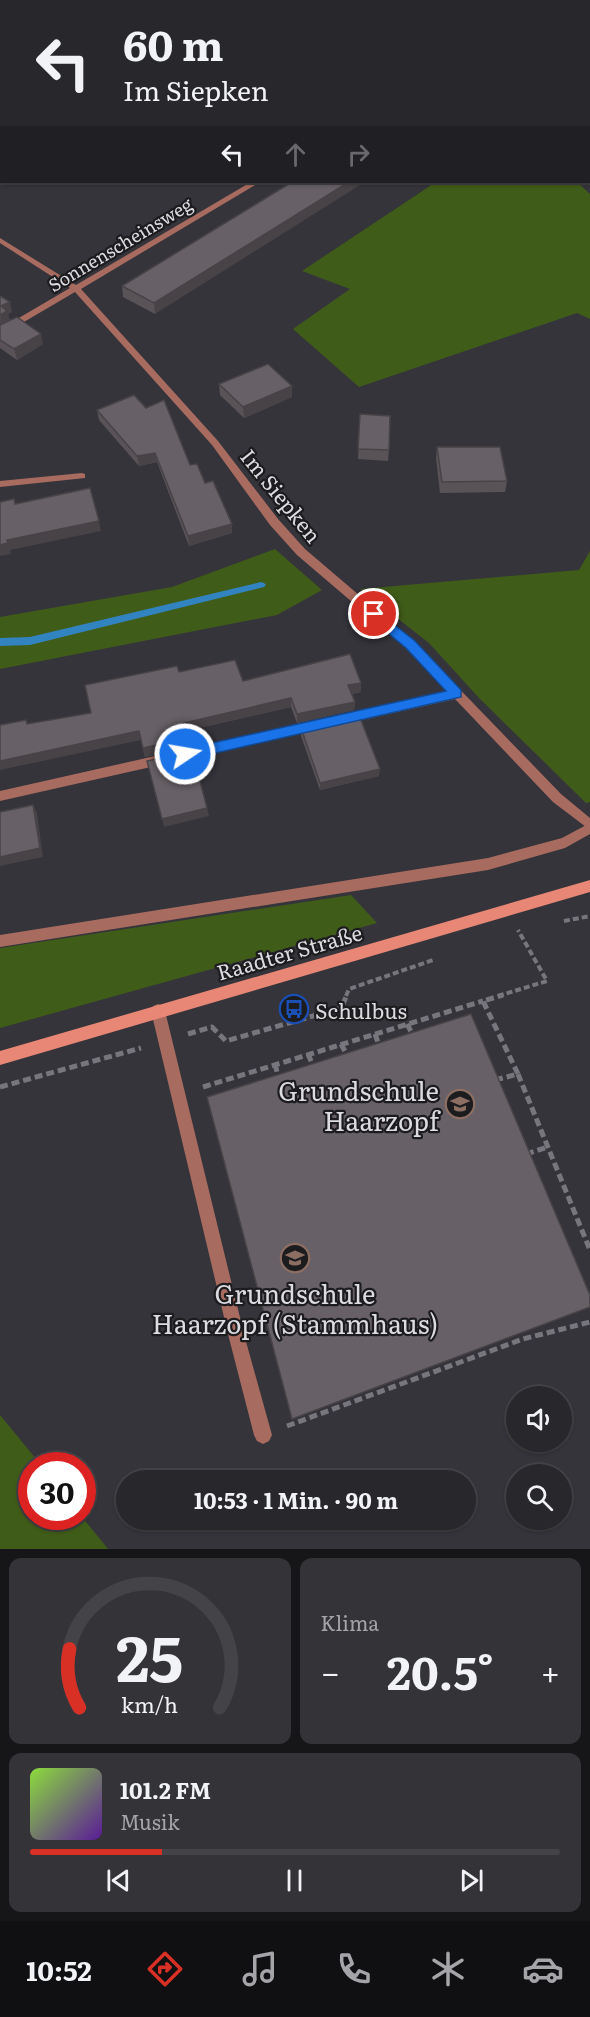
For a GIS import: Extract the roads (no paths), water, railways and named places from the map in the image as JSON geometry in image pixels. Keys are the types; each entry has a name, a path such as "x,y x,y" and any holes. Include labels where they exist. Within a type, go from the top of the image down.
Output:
{"main road":[{"name":"Raadter Straße","path":"0,1058 590,886"}],"street":[{"name":"Sonnenscheinsweg","path":"0,333 254,183"},
{"name":"Im Siepken","path":"0,240 77,289 216,443 274,522 301,552 410,645 557,798 590,827"},
{"path":"0,484 82,476"},
{"path":"0,796 457,694"},
{"path":"0,941 488,864 565,843 590,827"},
{"path":"158,1011 263,1435"}],"waterway":[{"path":"0,642 30,641 261,585"}],"place":[{"name":"Schulbus","path":"294,1009"},
{"name":"Grundschule Haarzopf","path":"460,1104"},
{"name":"Grundschule Haarzopf (Stammhaus)","path":"295,1258"}]}
